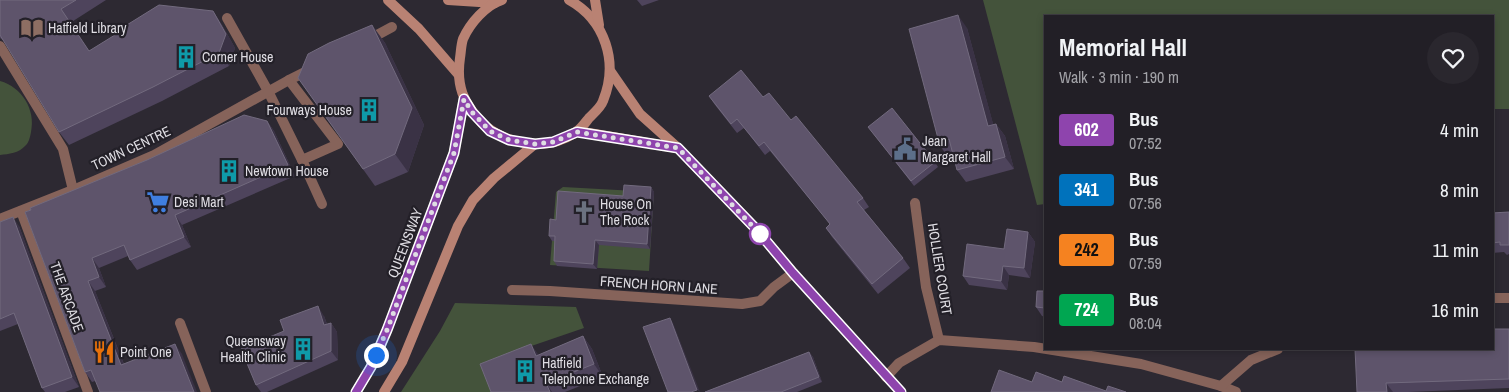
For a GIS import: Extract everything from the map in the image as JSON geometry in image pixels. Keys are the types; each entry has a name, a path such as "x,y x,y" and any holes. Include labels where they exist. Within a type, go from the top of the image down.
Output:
{"main road":[{"path":"388,0 419,29 458,74"},
{"path":"448,0 498,1"},
{"path":"569,0 592,17 600,28"},
{"path":"498,1 477,17 463,39 458,74 464,99 472,112 490,131 509,140 535,144 553,142 577,132 603,102 611,72 610,54 600,28 595,0"},
{"path":"611,72 640,114 678,148 757,230 793,273 901,392"},
{"name":"QUEENSWAY","path":"356,392 371,367 387,330 454,153 464,99"},
{"path":"577,132 678,148"},
{"path":"384,392 402,362 458,226 474,200 494,178 535,144"}],"street":[{"path":"227,18 268,91 322,204"},
{"path":"358,45 392,28"},
{"path":"0,46 63,149 73,190"},
{"name":"TOWN CENTRE","path":"0,219 154,155 268,91 323,63"},
{"path":"289,80 338,144 302,160"},
{"name":"HOLLIER COURT","path":"915,203 926,287 939,340"},
{"name":"THE ARCADE","path":"20,211 88,392"},
{"name":"FRENCH HORN LANE","path":"512,290 742,304 760,300 793,273"},
{"path":"1494,298 1509,298"},
{"path":"180,323 206,392"},
{"path":"886,377 899,363 939,340 1044,349"},
{"path":"1053,350 1141,364 1221,386 1236,392"},
{"path":"1221,386 1251,360 1276,350"}],"green space":[{"path":"983,0 1509,0 1509,109 1494,109 1494,15 1044,15 1044,204 1037,205"},
{"path":"0,81 15,88 26,100 32,124 30,138 23,148 17,152 0,155"},
{"path":"563,187 654,192 649,271 550,265 556,192"},
{"path":"455,303 576,307 584,328 485,362 494,392 401,392 440,331"}],"building":[{"path":"0,0 76,0 61,9 89,51 159,5 213,11 226,34 219,53 59,132 0,35"},
{"path":"958,15 988,126 996,124 1005,157 957,170 949,139 940,146 909,29"},
{"name":"Fourways House","path":"372,25 412,108 395,154 363,169 298,78 308,54"},
{"path":"741,70 763,97 769,93 791,120 796,116 863,198 857,202 903,258 872,284 826,228 830,224 764,142 759,146 737,119 731,124 709,96"},
{"name":"Jean Margaret Hall","path":"892,108 935,162 911,181 868,127"},
{"path":"244,115 267,121 288,165 175,215 184,237 130,260 124,245 92,258 99,277 88,281 121,365 175,344 194,392 100,392 91,370 85,372 25,212 31,210 30,208 147,160"},
{"path":"624,185 651,187 647,244 595,240 593,264 554,261 555,236 549,236 550,219 556,220 558,191 623,196"},
{"path":"1509,212 1509,245 1500,245 1500,242 1494,243 1494,213"},
{"path":"13,217 72,377 42,388 14,313 0,319 0,222"},
{"path":"1007,229 1028,232 1024,268 1003,266 1001,281 963,276 967,244 1004,249"},
{"path":"1037,291 1044,291 1044,308 1036,307"},
{"name":"Queensway Health Clinic","path":"318,306 324,325 331,323 331,351 256,385 241,349 284,331 280,320"},
{"path":"670,318 697,390 691,392 668,392 643,327"},
{"path":"1494,329 1509,329 1509,379 1386,383 1387,392 1357,392 1355,350 1494,350"},
{"path":"583,336 594,364 546,383 550,392 491,392 480,364 531,344 536,356"},
{"path":"809,352 819,377 781,392 705,392"},
{"path":"999,370 1032,382 1036,372 1062,382 1064,376 1106,391 1108,386 1126,392 991,392"}],"bus line":[{"name":"602","path":"356,392 371,367 387,330 454,153 464,99 472,112 490,131 509,140 535,144 553,142 577,132 678,148 757,230 793,273 901,392"}],"place":[{"name":"Hatfield Library","path":"32,28"},
{"name":"Corner House","path":"186,57"},
{"name":"Fourways House","path":"369,110"},
{"name":"Jean Margaret Hall","path":"905,149"},
{"name":"Newtown House","path":"229,171"},
{"name":"Desi Mart","path":"158,202"},
{"name":"House On The Rock","path":"584,212"},
{"name":"Queensway Health Clinic","path":"303,349"},
{"name":"Point One","path":"104,352"},
{"name":"Hatfield Telephone Exchange","path":"525,371"}],"route":[{"path":"376,355 454,153 464,99 472,112 490,131 509,140 535,144 553,142 577,132 678,148 760,234"}]}
